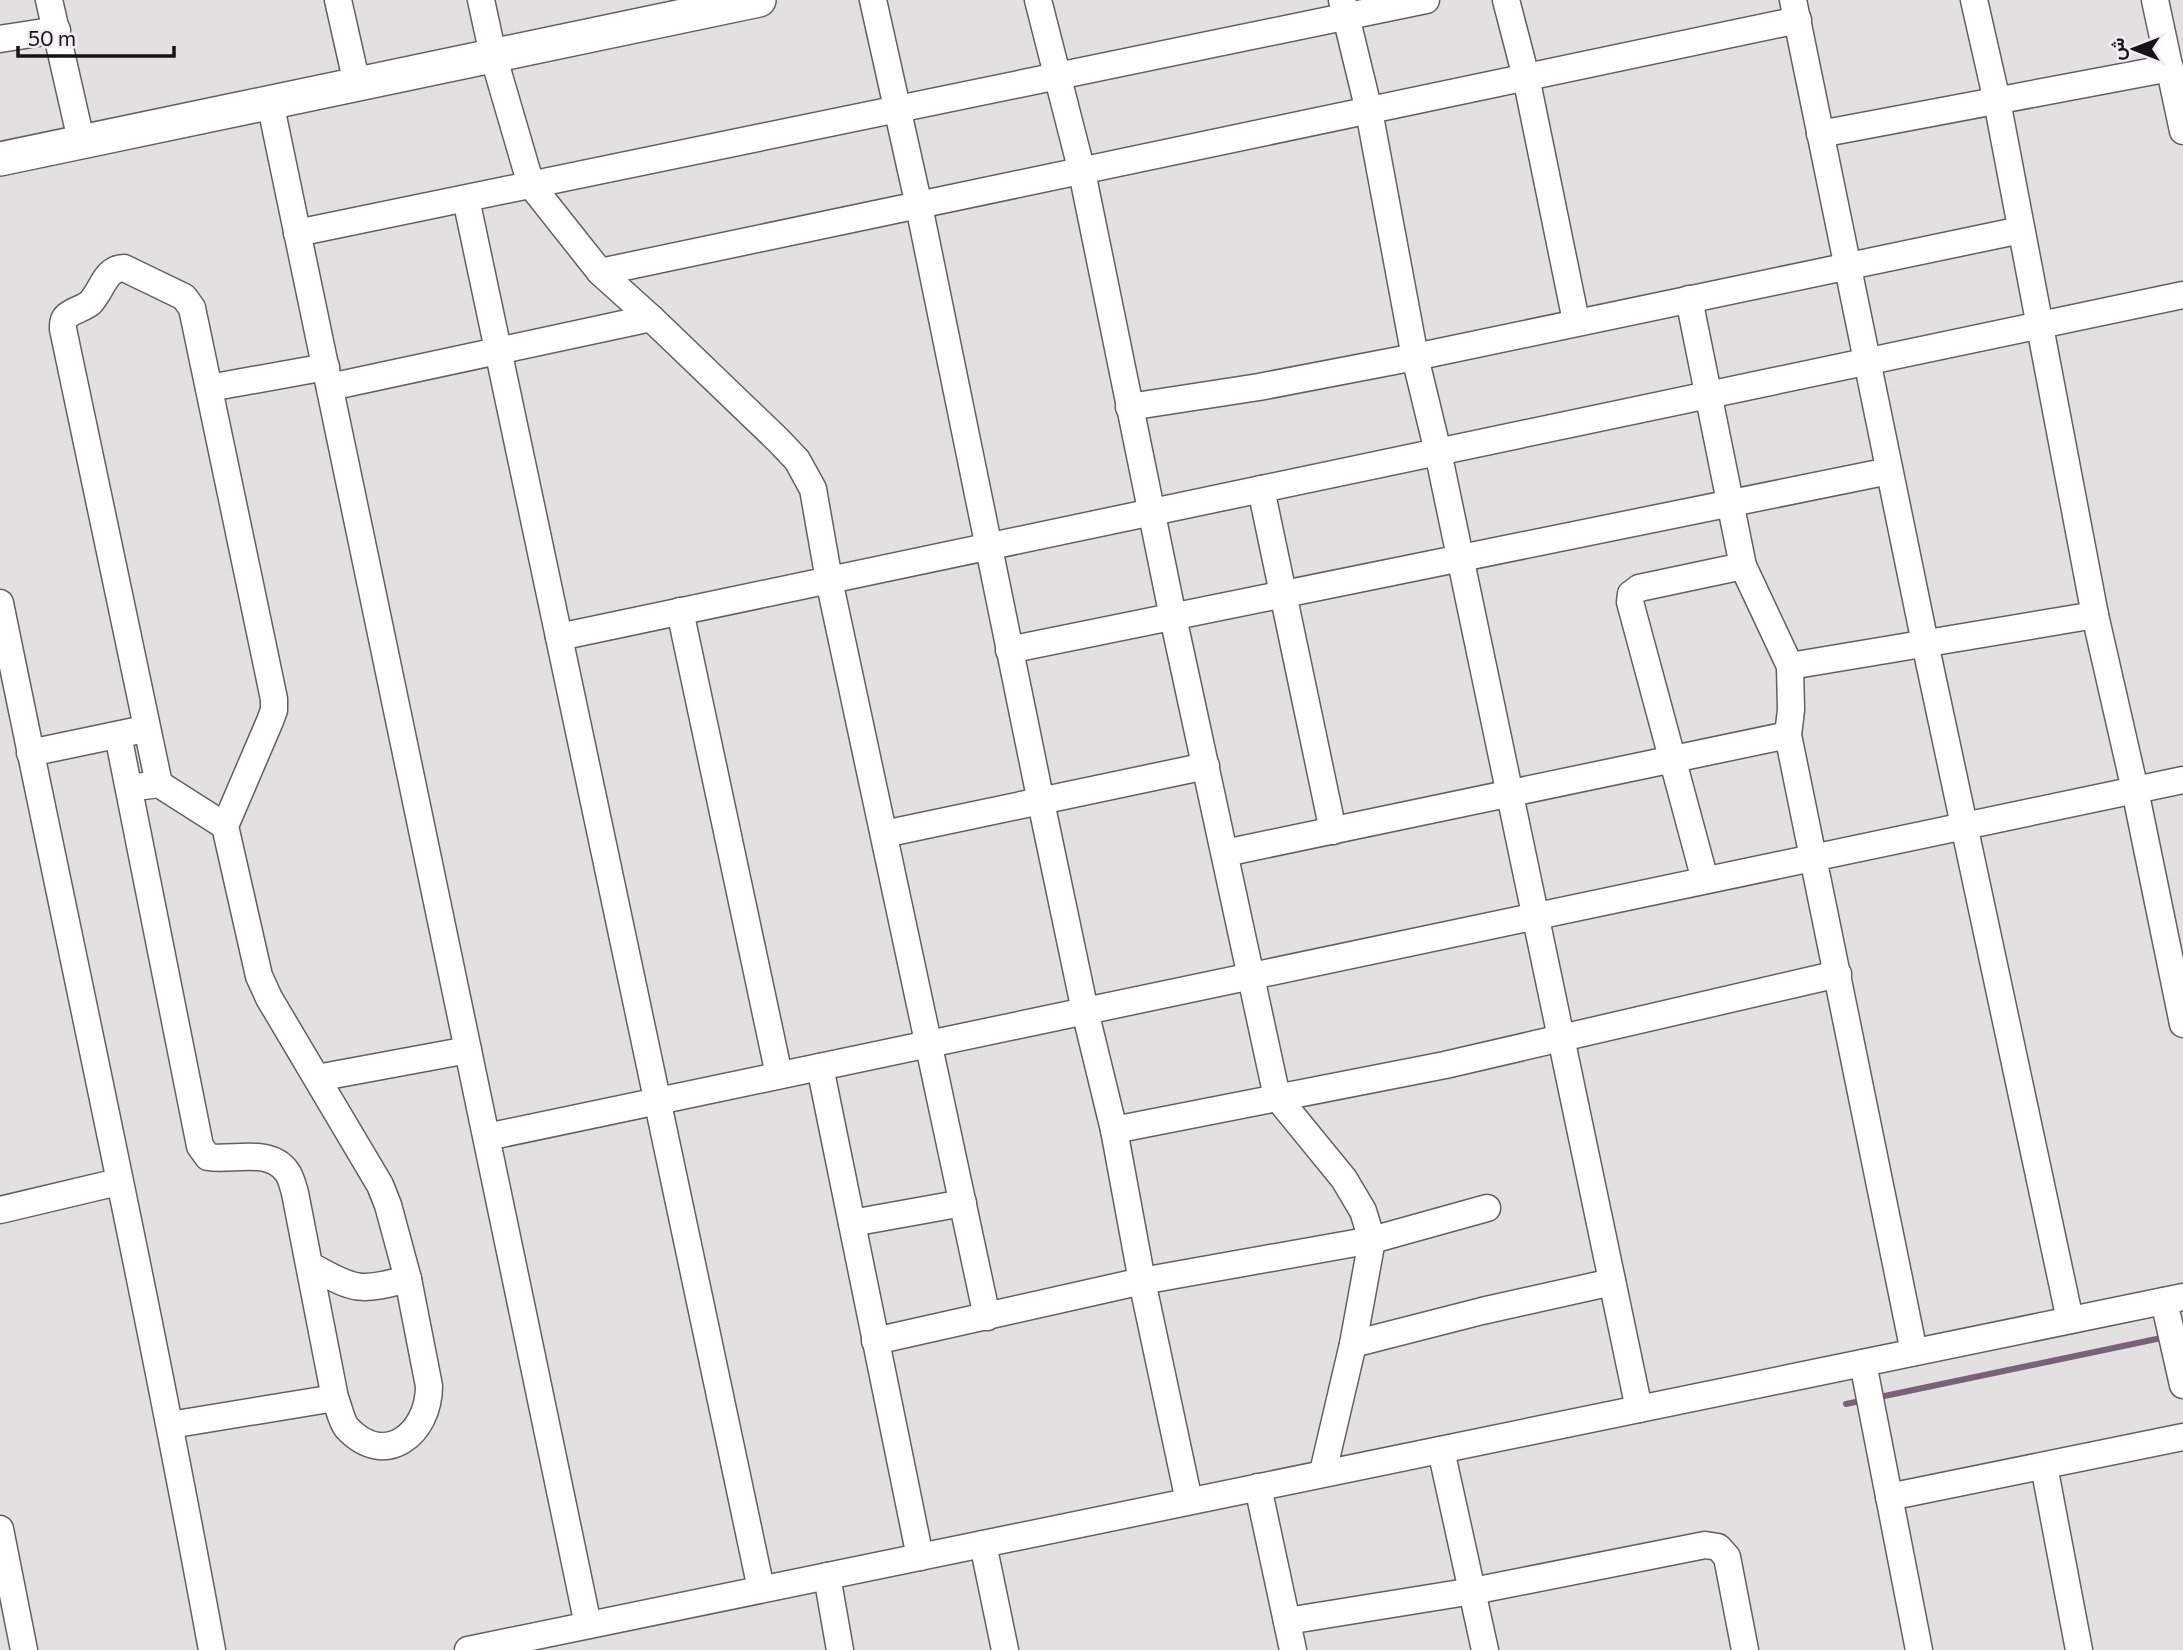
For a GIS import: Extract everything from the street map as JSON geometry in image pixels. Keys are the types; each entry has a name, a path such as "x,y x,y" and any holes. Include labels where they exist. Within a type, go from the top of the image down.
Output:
{"main road":[{"path":"0,159 492,55 668,9 758,0"}],"street":[{"path":"49,0 81,140"},
{"path":"338,0 356,84"},
{"path":"481,0 492,55 531,185 600,272 652,318 797,460 813,489 829,580 987,1317"},
{"path":"873,0 919,206 1085,1011 1114,1130 1188,1501"},
{"path":"1038,0 1082,172 1173,617 1278,1097 1344,1179 1363,1210 1372,1240 1353,1344 1323,1472"},
{"path":"298,233 1059,76 1344,8 1426,0"},
{"path":"1506,0 1526,77 1577,321"},
{"path":"1974,0 1997,101 2095,615 2135,790 2183,1024"},
{"path":"2155,0 2183,131"},
{"path":"1344,8 1369,111 1415,357 1438,452 1639,1409"},
{"path":"600,272 1526,77 1795,10 1925,643 2070,1320"},
{"path":"0,39 57,30"},
{"path":"1820,134 2170,68"},
{"path":"270,102 588,1625"},
{"path":"466,199 761,1589"},
{"path":"1129,407 1259,387 1415,357 2021,229"},
{"path":"118,735 200,1146 208,1157 224,1159 257,1155 273,1160 286,1171 295,1193 311,1266 335,1398 346,1426 362,1439 377,1446 392,1445 408,1438 423,1419 429,1403 429,1386 408,1279 380,1185 262,986 225,826 270,721 274,699 190,302 124,268 116,268 109,273 89,304 68,314 63,329 159,784"},
{"path":"559,637 2183,295"},
{"path":"1689,299 1743,566 1790,666 1791,710 1788,735 1914,1352"},
{"path":"209,388 328,377 498,351 652,318"},
{"path":"1009,650 1889,471"},
{"path":"1261,489 1333,831"},
{"path":"1705,880 1630,603 1631,594 1639,588 1743,566"},
{"path":"0,603 170,1425 212,1650"},
{"path":"680,611 779,1075"},
{"path":"1790,666 2095,615"},
{"path":"30,753 148,729"},
{"path":"1225,853 1788,735"},
{"path":"884,834 1206,766"},
{"path":"487,1137 2183,780"},
{"path":"129,787 159,784 225,826"},
{"path":"1114,1130 1445,1065 1838,974"},
{"path":"317,1078 468,1050"},
{"path":"820,1067 920,1557"},
{"path":"0,1210 118,1182"},
{"path":"852,1223 963,1203"},
{"path":"875,1341 1142,1281 1372,1240 1487,1208"},
{"path":"311,1266 360,1288 408,1279"},
{"path":"1353,1344 1612,1282"},
{"path":"468,1650 2174,1299 2183,1385"},
{"path":"1863,1363 1919,1650"},
{"path":"170,1425 335,1398"},
{"path":"1889,1497 2183,1437"},
{"path":"1441,1450 1485,1650"},
{"path":"2044,1466 2079,1650"},
{"path":"1258,1487 1293,1650"},
{"path":"0,1529 24,1650"},
{"path":"983,1544 1005,1650"},
{"path":"1287,1621 1473,1591 1705,1545 1718,1547 1727,1557 1745,1650"},
{"path":"827,1576 840,1650"}],"waterway":[{"path":"1875,1398 2166,1337"},
{"path":"1846,1404 1865,1400"}]}
